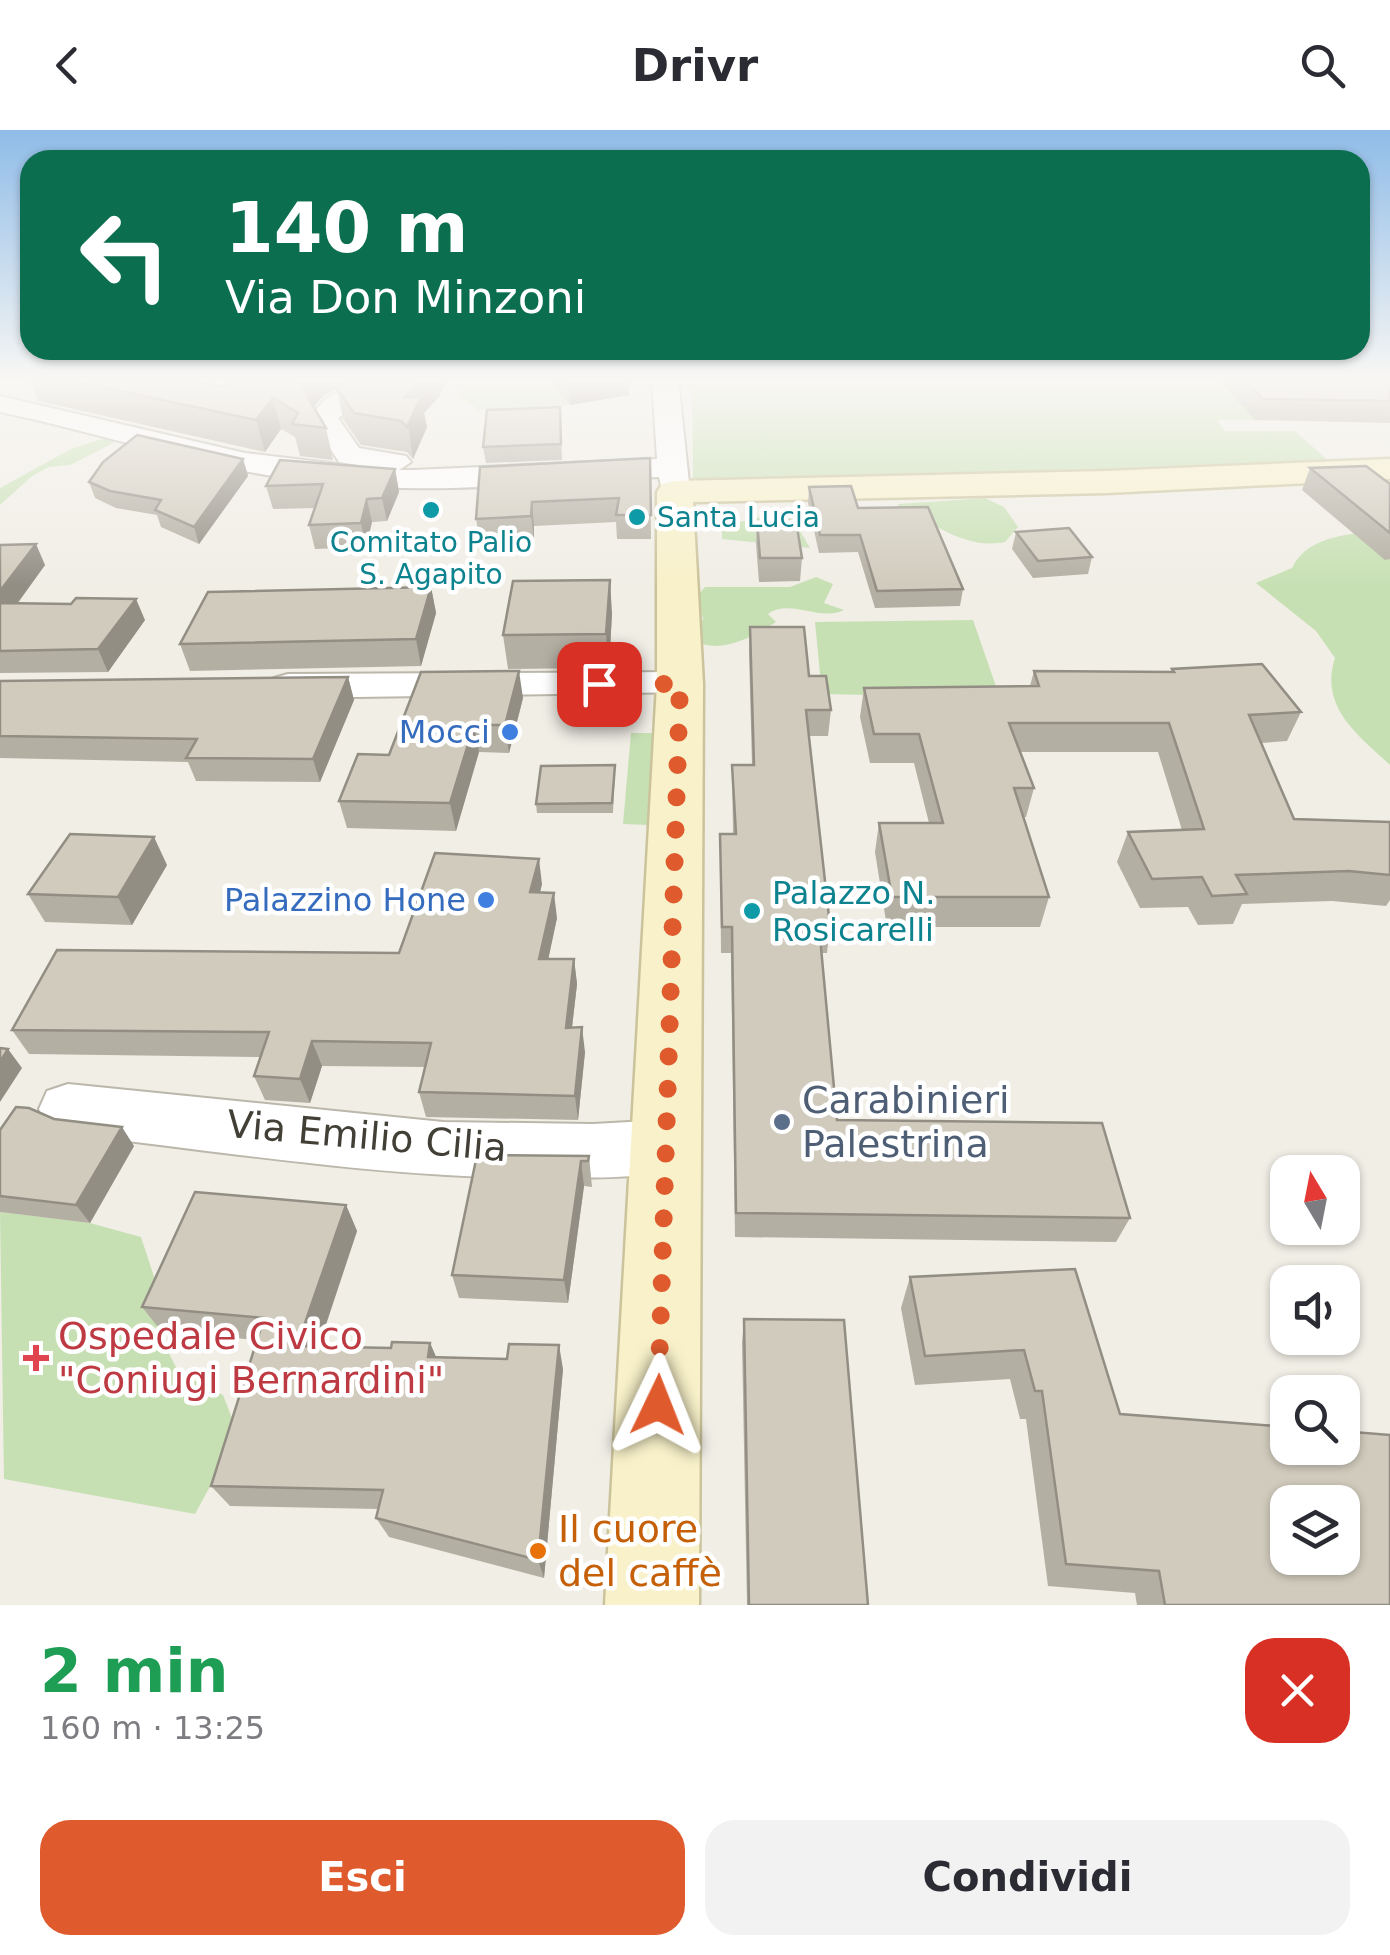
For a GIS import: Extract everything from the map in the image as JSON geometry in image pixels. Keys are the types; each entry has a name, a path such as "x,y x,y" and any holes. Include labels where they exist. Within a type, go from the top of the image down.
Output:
{"street":[{"path":"178,448 290,470 381,478 481,467 620,459 674,487 808,489 1390,469"},
{"path":"343,448 349,456 387,462 481,467 620,459"},
{"path":"652,1605 680,684 671,448"},
{"path":"674,487 692,521 714,507 753,495 808,489"},
{"path":"250,687 680,684"},
{"name":"Via Emilio Cilia","path":"68,1109 457,1146 576,1150 666,1146"}],"green space":[{"path":"104,448 70,465 49,467 32,476 0,505 0,488 71,449"},
{"path":"693,448 1314,448 1332,464 693,483"},
{"path":"985,498 1004,507 1018,527 1005,542 964,539 900,511 898,504"},
{"path":"783,511 801,519 799,529 810,548 722,539 722,531 728,525"},
{"path":"1390,530 1390,765 1354,731 1337,705 1331,675 1335,658 1316,631 1256,583 1292,568 1300,556 1321,542"},
{"path":"816,577 833,584 824,603 844,610 825,613 786,608 768,614 776,622 736,642 713,646 693,639 703,619 697,596 705,587 790,587"},
{"path":"973,620 1000,698 822,694 815,622"},
{"path":"631,733 654,733 648,825 623,824"},
{"path":"0,1212 90,1223 141,1237 160,1295 163,1342 179,1373 223,1395 235,1426 226,1457 195,1514 4,1479"}],"building":[{"path":"121,448 194,448 243,459 194,527 155,510 161,500 110,491 89,482 103,462"},
{"path":"650,458 651,515 616,515 619,498 532,502 531,516 476,519 480,467"},
{"path":"280,460 395,469 382,498 367,499 361,523 309,525 323,484 266,486"},
{"path":"1366,466 1390,484 1390,533 1310,468"},
{"path":"851,486 858,508 928,507 963,589 877,591 860,535 820,535 809,487"},
{"path":"757,521 796,521 802,558 760,558"},
{"path":"1069,528 1092,557 1038,561 1016,532"},
{"path":"36,544 0,591 0,545"},
{"path":"610,580 606,634 503,635 513,581"},
{"path":"431,587 416,639 180,644 208,592"},
{"path":"76,598 136,599 98,649 0,651 0,603 71,604"},
{"path":"750,627 804,627 809,676 826,676 831,710 806,710 830,926 819,926 837,1120 1102,1123 1130,1218 736,1213 732,927 722,927 720,834 736,834 732,765 754,765"},
{"path":"1262,664 1301,712 1249,715 1294,819 1390,822 1390,875 1349,871 1236,875 1247,894 1212,896 1202,877 1152,879 1128,832 1204,829 1169,723 1009,723 1034,788 1014,788 1049,897 892,897 879,823 943,823 919,734 874,734 864,688 1039,686 1034,671 1174,672 1172,669"},
{"path":"519,671 505,725 474,725 450,803 339,801 358,754 389,755 421,672"},
{"path":"348,677 313,759 186,758 197,739 0,736 0,681"},
{"path":"615,765 612,803 536,804 541,766"},
{"path":"70,834 154,837 118,897 28,894"},
{"path":"435,853 539,859 530,892 554,893 539,959 574,959 566,1028 582,1027 575,1096 419,1092 431,1043 312,1041 300,1079 254,1076 269,1032 12,1030 57,950 399,953"},
{"path":"16,1107 54,1119 122,1127 76,1205 0,1196 0,1130"},
{"path":"477,1155 589,1156 588,1161 581,1161 564,1280 452,1275"},
{"path":"195,1192 346,1205 297,1346 391,1348 392,1342 430,1343 428,1357 507,1359 509,1344 559,1345 538,1560 376,1518 383,1490 211,1486 264,1318 142,1307"},
{"path":"1075,1269 1120,1414 1270,1426 1270,1465 1360,1465 1360,1432 1390,1435 1390,1605 1165,1605 1159,1571 1066,1564 1042,1391 1035,1391 1024,1350 925,1356 910,1277"},
{"path":"744,1319 844,1320 868,1605 749,1605"}],"place":[{"name":"Comitato Palio S. Agapito","path":"431,510"},
{"name":"Santa Lucia","path":"637,517"},
{"name":"Mocci","path":"510,732"},
{"name":"Palazzino Hone","path":"486,900"},
{"name":"Palazzo N. Rosicarelli","path":"752,911"},
{"name":"Carabinieri Palestrina","path":"782,1122"},
{"name":"Ospedale Civico \"Coniugi Bernardini\"","path":"36,1358"},
{"name":"Il cuore del caffè","path":"538,1551"}],"route":[{"path":"599,684 680,684 658,1405"}]}
